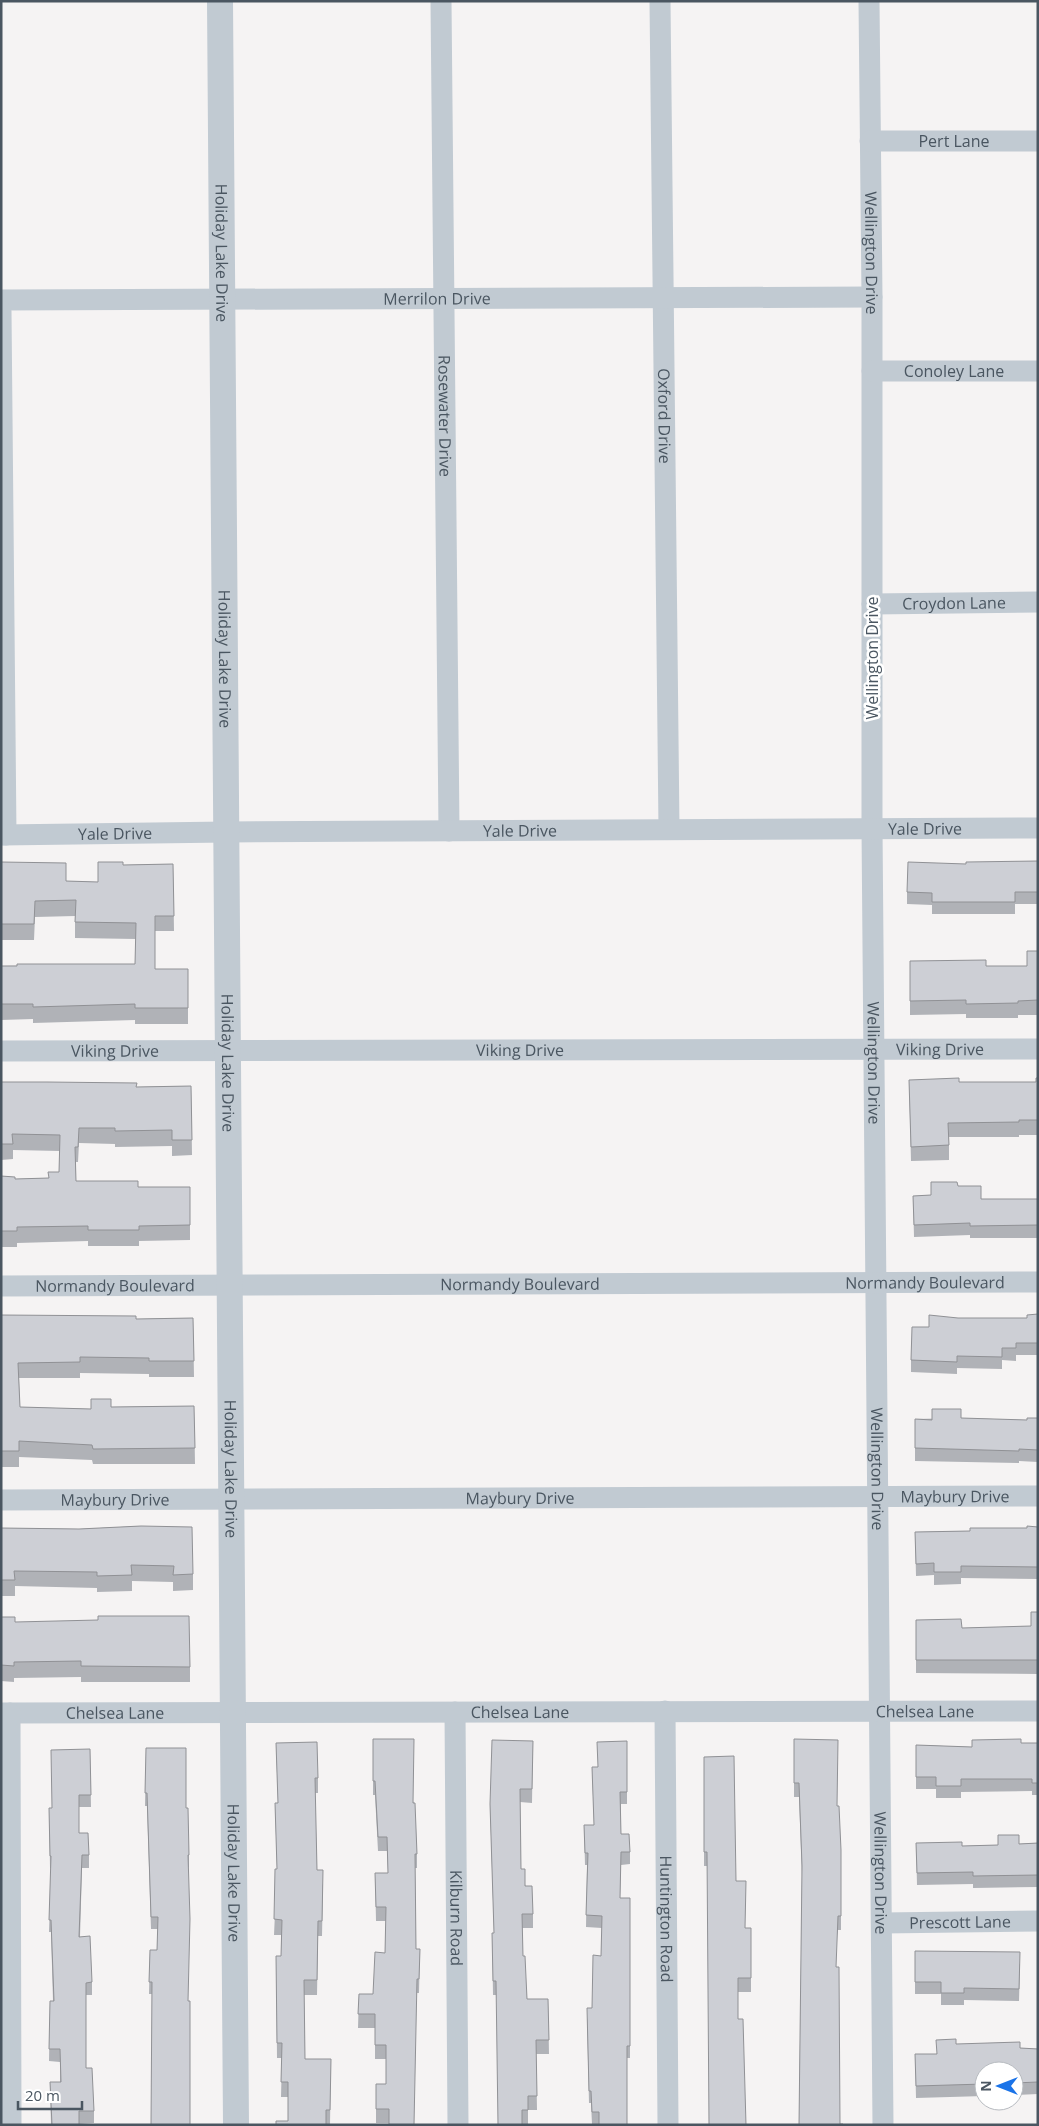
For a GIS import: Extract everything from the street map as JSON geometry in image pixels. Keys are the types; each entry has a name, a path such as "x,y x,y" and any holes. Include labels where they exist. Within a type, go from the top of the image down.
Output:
{"street":[{"name":"Holiday Lake Drive","path":"220,1 236,2125"},
{"name":"Rosewater Drive","path":"441,1 449,831"},
{"name":"Oxford Drive","path":"660,1 669,830"},
{"name":"Wellington Drive","path":"869,1 872,297 872,828 883,2125"},
{"name":"Pert Lane","path":"870,141 1038,141"},
{"name":"Merrilon Drive","path":"1,300 872,297"},
{"path":"1,311 4,835"},
{"name":"Conoley Lane","path":"872,371 1038,371"},
{"name":"Croydon Lane","path":"872,604 1038,602"},
{"name":"Yale Drive","path":"4,835 1038,828"},
{"name":"Viking Drive","path":"1,1051 1038,1049"},
{"name":"Normandy Boulevard","path":"1,1286 1038,1282"},
{"name":"Maybury Drive","path":"1,1500 1038,1496"},
{"name":"Huntington Road","path":"665,1711 668,2125"},
{"name":"Chelsea Lane","path":"6,1713 1038,1711"},
{"name":"Kilburn Road","path":"455,1712 458,2125"},
{"path":"6,1713 10,2125"},
{"name":"Prescott Lane","path":"882,1923 1038,1921"}],"building":[{"path":"1038,861 1038,892 1015,892 1015,902 932,902 932,893 907,892 908,862 966,864 966,862"},
{"path":"1,862 66,863 66,881 98,882 98,862 123,862 123,865 173,864 174,916 155,916 155,969 188,969 188,1008 135,1008 135,1004 33,1007 33,1004 1,1004 1,966 17,966 17,964 135,964 136,923 75,922 76,900 35,901 34,924 1,924"},
{"path":"1027,951 1038,951 1038,1000 1018,1001 1018,1003 966,1004 966,1000 910,1001 910,961 986,960 986,966 1027,966"},
{"path":"959,1078 959,1082 1036,1082 1036,1078 1038,1078 1038,1120 948,1123 949,1145 911,1147 909,1080"},
{"path":"1,1082 137,1083 136,1087 191,1086 192,1140 172,1140 172,1130 115,1131 115,1128 79,1128 78,1147 75,1147 76,1181 138,1181 138,1187 190,1187 190,1225 139,1226 139,1230 88,1230 88,1226 17,1227 17,1231 1,1231 1,1176 15,1177 15,1179 49,1178 48,1172 59,1172 60,1135 12,1134 13,1144 1,1144"},
{"path":"931,1182 957,1182 958,1186 981,1186 981,1199 1038,1199 1038,1225 970,1226 970,1223 914,1225 913,1196 931,1195"},
{"path":"1038,1314 1038,1343 1016,1343 1016,1348 1002,1348 1002,1357 957,1356 957,1362 911,1360 912,1327 929,1327 929,1315 958,1318 1027,1318 1027,1315"},
{"path":"1,1315 136,1316 136,1319 193,1318 194,1361 149,1361 149,1358 80,1357 80,1362 18,1363 20,1407 91,1409 91,1399 111,1399 111,1407 194,1406 195,1448 93,1449 92,1445 19,1441 19,1451 1,1451"},
{"path":"932,1409 961,1409 961,1418 1027,1420 1027,1418 1038,1418 1038,1450 915,1448 915,1419 932,1420"},
{"path":"141,1526 192,1527 193,1574 173,1575 174,1566 131,1565 132,1575 97,1576 97,1572 14,1571 15,1580 1,1580 1,1528 79,1529"},
{"path":"1027,1526 1038,1527 1038,1567 961,1566 961,1572 934,1572 934,1563 916,1564 915,1532 970,1531 970,1528 1027,1528"},
{"path":"1031,1612 1038,1612 1038,1660 916,1660 916,1620 961,1619 962,1628 1031,1626"},
{"path":"98,1616 189,1616 190,1667 81,1666 81,1661 14,1662 14,1666 1,1665 1,1617 15,1617 15,1622 98,1620"},
{"path":"373,1739 414,1739 413,1803 415,1803 417,1854 415,1854 416,1949 420,1949 419,1979 417,1979 414,2125 389,2125 389,2109 376,2109 376,2084 386,2084 386,2045 375,2045 375,2014 358,2014 359,1994 373,1994 375,1952 385,1953 386,1907 376,1907 375,1873 388,1873 387,1837 378,1837 375,1781 373,1781"},
{"path":"794,1739 838,1740 837,1806 839,1806 841,1850 841,1916 838,1916 836,1967 839,1967 840,2124 843,2125 799,2125 802,1866 799,1783 794,1783"},
{"path":"1021,1739 1021,1743 1038,1743 1038,1783 1032,1783 1032,1779 961,1779 961,1786 936,1786 936,1777 916,1777 916,1745 972,1747 972,1740"},
{"path":"492,1740 533,1741 532,1789 520,1789 521,1869 525,1869 525,1886 532,1886 533,1914 522,1914 523,1956 525,1956 527,1999 548,1999 549,2040 536,2040 537,2096 528,2096 528,2110 522,2110 522,2125 498,2125 496,1981 493,1981 492,1933 494,1933 490,1804"},
{"path":"627,1741 627,1792 620,1792 621,1834 629,1834 630,1852 621,1852 620,1898 630,1898 630,2046 627,2046 627,2125 599,2125 599,2112 592,2112 591,2091 589,2091 587,2008 592,2008 593,1955 601,1956 602,1916 586,1915 588,1853 585,1853 584,1825 594,1825 592,1767 598,1767 597,1742"},
{"path":"317,1742 318,1778 315,1778 317,1870 323,1870 322,1921 318,1921 317,1980 304,1980 305,2059 331,2059 330,2110 326,2110 326,2125 276,2125 276,2121 288,2121 288,2082 281,2082 282,2043 277,2043 276,1956 281,1956 282,1920 274,1919 275,1869 277,1869 275,1803 278,1803 276,1743"},
{"path":"146,1748 186,1748 190,1919 188,2001 190,2001 190,2125 151,2125 152,1982 149,1982 150,1950 157,1950 158,1917 151,1917 147,1793 145,1793"},
{"path":"90,1749 91,1795 79,1795 79,1833 88,1833 89,1855 82,1855 79,1937 90,1936 92,1982 86,1983 86,2068 92,2068 94,2111 79,2111 79,2125 52,2125 50,2082 61,2082 60,2049 49,2049 50,2001 54,2001 51,1920 49,1920 51,1856 49,1808 52,1808 51,1750"},
{"path":"734,1756 736,1881 746,1881 745,1928 751,1928 751,1978 738,1978 738,2019 743,2019 746,2125 709,2125 707,1852 704,1852 704,1757"},
{"path":"998,1835 1019,1835 1019,1844 1038,1843 1038,1875 973,1876 973,1872 917,1873 916,1843 962,1842 962,1846 998,1845"},
{"path":"915,1951 1020,1952 1019,1989 964,1988 964,1993 941,1993 941,1982 915,1982"},
{"path":"956,2039 956,2044 1020,2042 1020,2048 1038,2049 1038,2082 1024,2083 1024,2061 974,2061 974,2084 916,2086 915,2054 937,2054 936,2040"}]}
